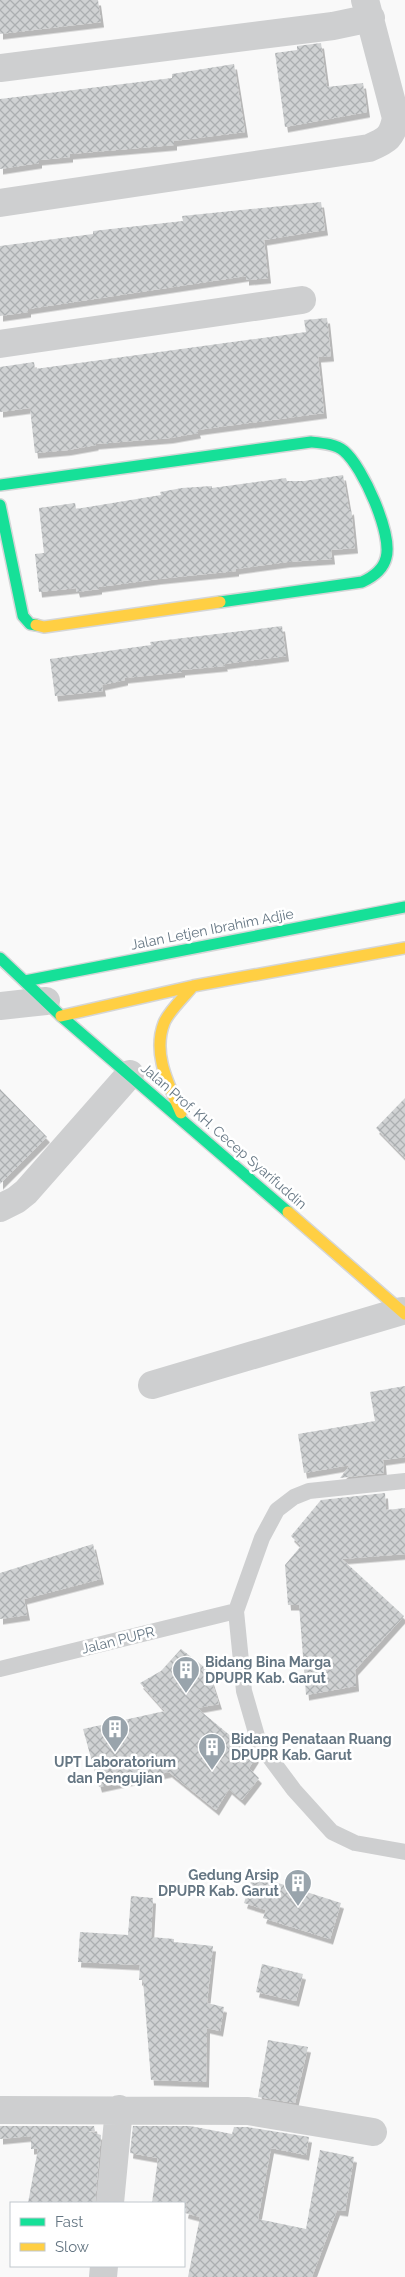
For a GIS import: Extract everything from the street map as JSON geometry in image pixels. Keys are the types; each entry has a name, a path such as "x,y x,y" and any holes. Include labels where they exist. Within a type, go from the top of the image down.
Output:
{"street":[{"path":"0,68 333,26 368,9 396,118 393,131 386,141 369,148 0,203"},
{"path":"0,344 302,300"},
{"path":"0,485 319,442 344,451 360,472 372,495 386,540 387,555 377,574 362,582 44,628 30,624 23,616 0,505"},
{"name":"Jalan Letjen Ibrahim Adjie","path":"25,981 405,907"},
{"path":"0,1006 54,1009 405,948"},
{"name":"Jalan Prof. KH. Cecep Syarifuddin","path":"0,958 54,1009 404,1313"},
{"path":"185,1121 164,1074 160,1048 164,1022 193,986"},
{"path":"0,1208 16,1200 26,1192 130,1074"},
{"path":"152,1385 404,1313"},
{"path":"110,2202 119,2109"},
{"path":"0,2110 248,2111 372,2132"}],"lane":[{"path":"405,1481 309,1491 294,1497 277,1510 262,1538 236,1611 244,1691 259,1743 294,1790 332,1832 355,1843 405,1852"},
{"name":"Jalan PUPR","path":"0,1669 236,1611"}],"building":[{"path":"0,0 98,0 101,22 0,34"},
{"path":"321,43 327,87 363,83 367,112 285,127 275,53 297,50 297,46"},
{"path":"234,64 245,132 174,141 174,145 70,154 70,157 39,160 39,163 0,169 0,99 172,78 172,74"},
{"path":"321,202 325,230 264,240 268,278 246,280 246,276 28,309 28,312 0,316 0,246 93,234 93,231 183,221 182,216"},
{"path":"327,318 331,356 318,357 324,413 197,430 198,433 170,438 95,444 68,450 35,453 30,408 0,412 0,367 34,362 35,369 306,332 304,320"},
{"path":"343,475 349,510 351,509 355,548 331,550 332,559 287,562 236,569 236,571 99,587 99,589 77,592 76,588 39,592 35,554 44,553 39,508 75,503 76,509 161,495 160,492 182,488 212,486 212,488 286,478 287,481 304,481"},
{"path":"282,626 286,656 224,664 225,666 182,670 182,672 125,678 125,680 102,685 103,691 55,696 50,659 151,645 150,642"},
{"path":"0,1089 47,1137 0,1184"},
{"path":"405,1098 405,1158 376,1128"},
{"path":"405,1386 405,1457 383,1460 384,1473 340,1478 350,1465 304,1473 298,1434 375,1421 370,1392"},
{"path":"385,1493 386,1510 405,1508 405,1554 342,1559 404,1616 355,1670 356,1686 306,1695 299,1605 288,1605 285,1565 301,1546 291,1536 321,1500"},
{"path":"93,1544 101,1579 24,1599 27,1615 0,1619 0,1573"},
{"path":"181,1649 208,1670 219,1704 197,1708 256,1757 249,1768 259,1778 242,1800 229,1789 216,1810 169,1772 99,1787 83,1729 165,1711 140,1683 161,1671"},
{"name":"Gedung Arsip DPUPR Kab. Garut","path":"253,1875 341,1903 330,1939 263,1918 266,1910 244,1903"},
{"path":"131,1896 153,1898 151,1937 174,1939 174,1942 213,1946 207,2003 224,2007 220,2031 207,2028 206,2082 151,2080 143,1980 139,1980 140,1965 78,1962 80,1932 128,1935"},
{"path":"262,1964 303,1974 296,2001 256,1992"},
{"path":"268,2040 308,2047 295,2103 258,2097"},
{"path":"0,2126 94,2126 95,2131 88,2131 101,2135 95,2202 28,2202 38,2149 31,2149 31,2136 0,2139"},
{"path":"133,2126 190,2126 232,2134 234,2127 247,2127 309,2137 306,2155 271,2148 258,2219 306,2229 320,2150 354,2157 345,2211 337,2210 312,2277 188,2277 200,2217 185,2213 187,2203 185,2202 152,2202 158,2158 130,2153"}],"traffic: fast":[{"path":"0,485 311,442 333,445 344,451 360,471 381,518 387,547 385,562 380,570 362,582 220,602"},
{"path":"0,505 23,616 30,624 36,625"},
{"path":"25,981 405,907"},
{"path":"0,958 61,1016 288,1212"}],"traffic: slow":[{"path":"36,625 44,627 220,602"},
{"path":"61,1016 193,986 405,948"},
{"path":"181,1113 163,1069 160,1046 161,1035 169,1014 193,986"},
{"path":"288,1212 405,1314"}],"place":[{"name":"Bidang Bina Marga DPUPR Kab. Garut","path":"186,1694"},
{"name":"UPT Laboratorium dan Pengujian","path":"115,1753"},
{"name":"Bidang Penataan Ruang DPUPR Kab. Garut","path":"212,1771"},
{"name":"Gedung Arsip DPUPR Kab. Garut","path":"298,1907"}]}
